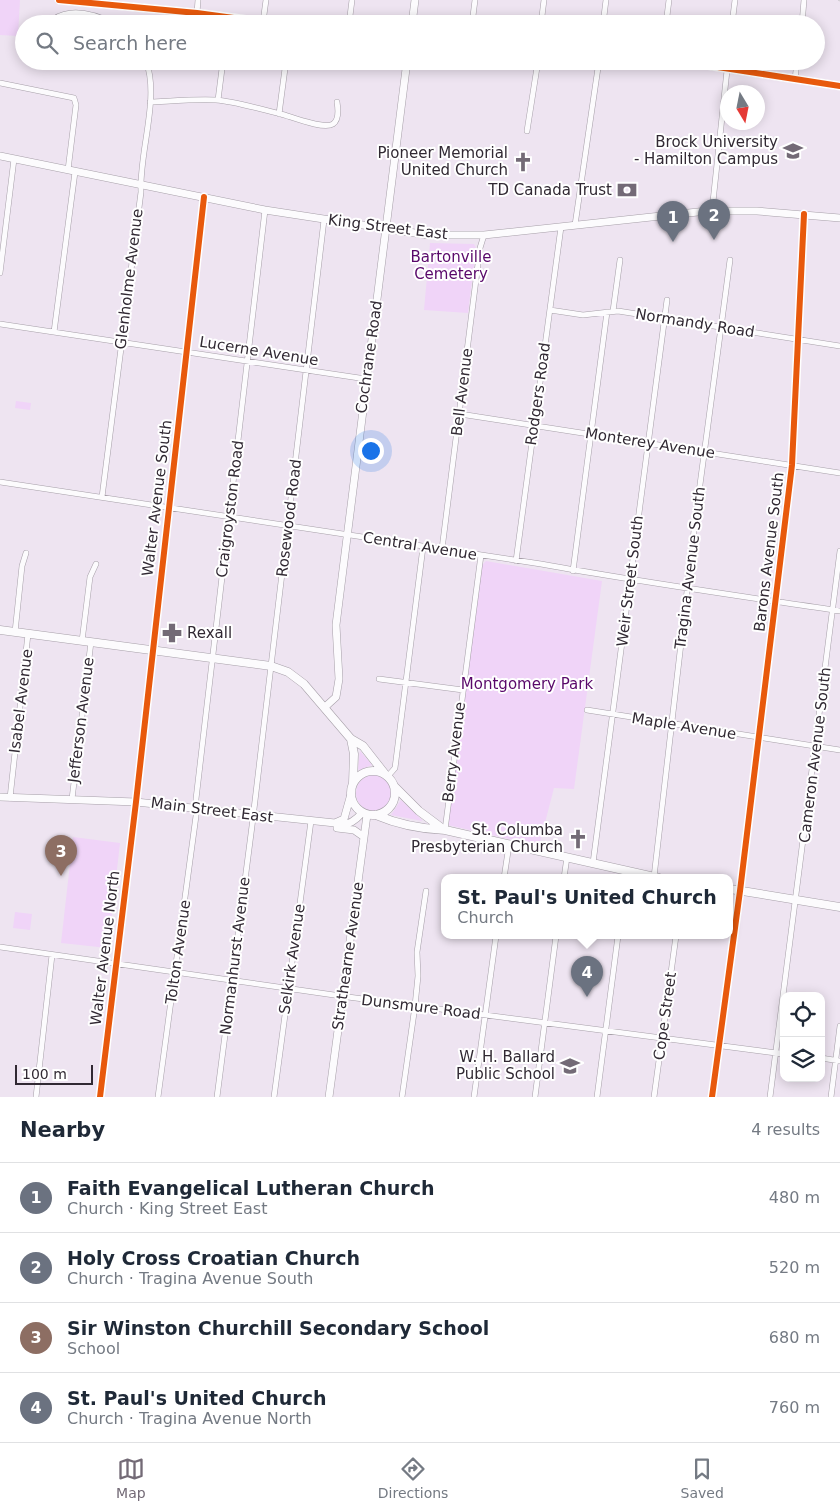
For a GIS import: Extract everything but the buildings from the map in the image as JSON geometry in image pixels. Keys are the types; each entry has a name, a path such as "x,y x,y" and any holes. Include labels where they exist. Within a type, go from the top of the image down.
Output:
{"main road":[{"path":"0,630 270,666 288,672 296,677 351,739 363,746 394,786 420,811 445,830"},
{"path":"351,739 354,763 351,794 354,804 365,814 567,857 626,874"},
{"path":"353,784 359,776 369,771 376,771 386,775"},
{"path":"376,815 387,811 391,806 395,794 394,786"},
{"path":"733,890 840,907"}],"street":[{"path":"59,0 205,15"},
{"path":"197,13 198,0"},
{"path":"265,15 266,0"},
{"path":"350,15 352,0"},
{"path":"413,15 415,0"},
{"path":"473,15 475,0"},
{"path":"542,15 544,0"},
{"path":"604,15 606,0"},
{"path":"667,15 669,0"},
{"path":"733,15 735,0"},
{"path":"803,15 804,0"},
{"path":"60,15 73,13 92,15"},
{"name":"Glenholme Avenue","path":"102,497 150,102 151,86 148,70"},
{"path":"218,100 222,70"},
{"path":"279,114 285,70"},
{"name":"Cochrane Road","path":"325,708 336,697 339,679 336,625 406,70"},
{"path":"527,130 537,70"},
{"path":"575,225 598,70"},
{"path":"712,210 727,70 840,86"},
{"path":"795,80 796,70"},
{"path":"0,83 70,96 74,98 76,105 54,332"},
{"path":"150,102 218,100 279,114 308,123 331,125 337,119 337,102"},
{"name":"King Street East","path":"0,156 265,210 428,235 484,235 712,210 804,214 840,218"},
{"path":"0,273 14,159"},
{"name":"Walter Avenue South","path":"136,802 204,197"},
{"name":"Craigroyston Road","path":"196,807 265,210"},
{"name":"Barons Avenue South","path":"712,1097 740,891 792,465 804,214"},
{"name":"Rosewood Road","path":"252,815 324,220"},
{"name":"Rodgers Road","path":"516,561 561,227"},
{"name":"Bell Avenue","path":"442,549 480,248 484,235"},
{"path":"573,570 591,434 620,260"},
{"name":"Tragina Avenue South","path":"656,874 704,452 730,260"},
{"name":"Weir Street South","path":"593,863 614,715 629,580 667,300"},
{"name":"Normandy Road","path":"550,310 583,315 610,312 664,318 840,346"},
{"name":"Lucerne Avenue","path":"0,324 366,379"},
{"name":"Monterey Avenue","path":"460,414 840,472"},
{"name":"Central Avenue","path":"0,482 840,611"},
{"path":"386,775 395,768 423,546"},
{"name":"Cameron Avenue South","path":"770,1097 840,551"},
{"path":"15,632 22,566 26,553"},
{"name":"Berry Avenue","path":"445,830 481,555"},
{"name":"Jefferson Avenue","path":"72,799 90,577 96,564"},
{"name":"Isabel Avenue","path":"10,798 28,634"},
{"path":"379,679 463,690"},
{"name":"Maple Avenue","path":"587,710 840,750"},
{"path":"331,823 344,819 351,794"},
{"name":"Main Street East","path":"0,797 136,802 196,807 340,825 346,824 365,814"},
{"name":"Walter Avenue North","path":"100,1097 136,802"},
{"name":"Tolton Avenue","path":"158,1097 196,807"},
{"name":"Strathearne Avenue","path":"329,1097 364,837 365,814"},
{"name":"Normanhurst Avenue","path":"217,1097 252,815"},
{"name":"Selkirk Avenue","path":"274,1097 311,821"},
{"path":"331,823 338,829 357,831 364,837"},
{"path":"504,874 508,845"},
{"path":"565,874 567,857"},
{"path":"402,1097 415,1006 418,976 417,952 426,891"},
{"path":"474,1097 496,939"},
{"path":"535,1097 556,939"},
{"path":"597,1097 618,939"},
{"name":"Cope Street","path":"654,1097 676,939"},
{"name":"Dunsmure Road","path":"0,947 342,997 780,1054"},
{"path":"36,1097 52,955"},
{"path":"831,1097 838,1061 840,1026"},
{"path":"825,1059 838,1061"}],"green space":[{"path":"0,0 20,0 19,15 15,15 15,36 0,35"},
{"name":"Bartonville Cemetery","path":"430,243 474,244 476,248 468,313 424,310"},
{"path":"16,401 31,403 30,410 15,408"},
{"name":"Montgomery Park","path":"486,561 602,581 574,789 554,788 539,846 448,825 482,565"},
{"path":"360,751 372,765 359,770 358,769"},
{"path":"374,775 381,776 387,780 391,786 391,800 387,806 381,810 374,811 367,810 361,806 357,800 356,793 357,786 361,780 367,776"},
{"path":"401,800 422,820 422,821 391,815"},
{"path":"73,837 120,843 108,948 61,943"},
{"path":"15,912 32,914 30,930 13,928"}],"cycle path":[{"path":"59,0 212,15"},
{"path":"737,70 840,86"},
{"path":"100,1097 136,802 204,197"},
{"path":"712,1097 740,891 792,465 804,214"}],"place":[{"name":"Brock University - Hamilton Campus","path":"793,151"},
{"name":"Pioneer Memorial United Church","path":"523,162"},
{"name":"TD Canada Trust","path":"627,190"},
{"name":"Holy Cross Croatian Church","path":"714,240"},
{"name":"Faith Evangelical Lutheran Church","path":"673,242"},
{"name":"Rexall","path":"172,633"},
{"name":"St. Columba Presbyterian Church","path":"578,839"},
{"name":"Sir Winston Churchill Secondary School","path":"61,876"},
{"name":"St. Paul's United Church","path":"587,997"},
{"name":"W. H. Ballard Public School","path":"570,1066"}]}
